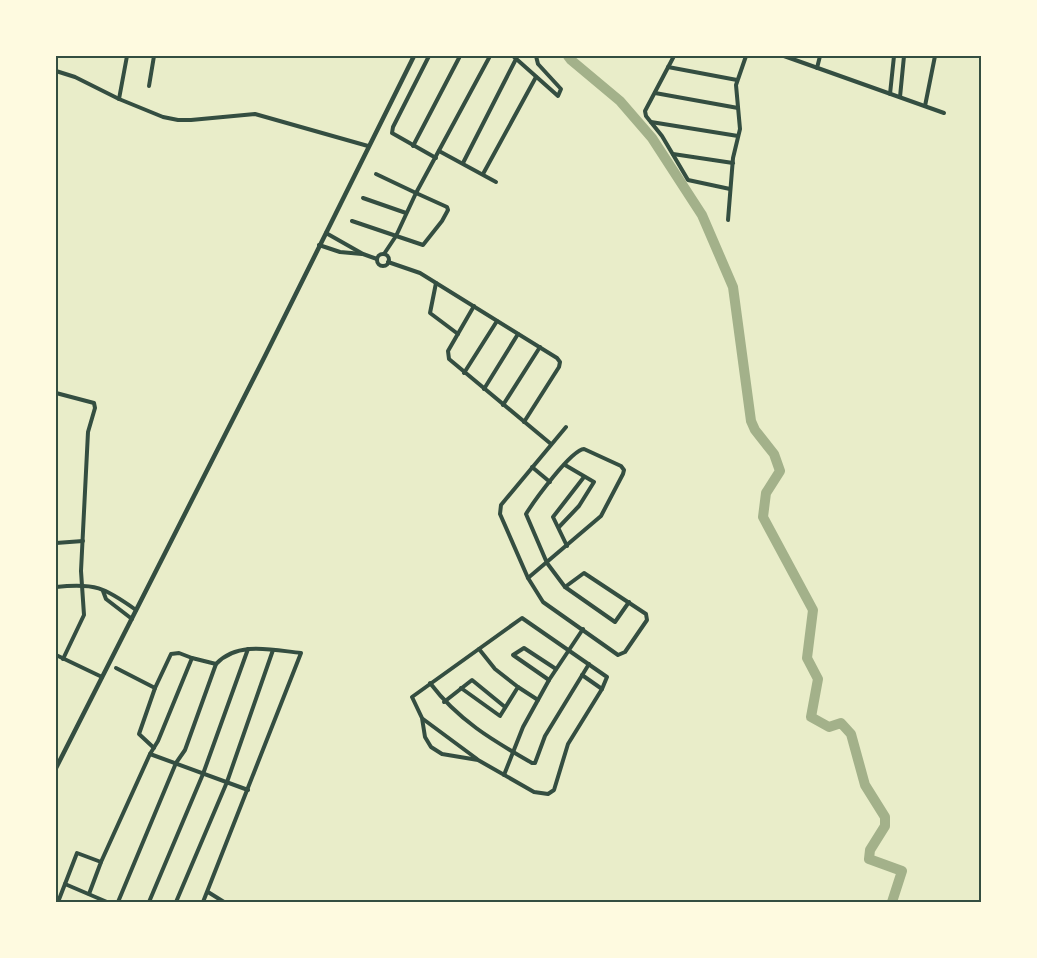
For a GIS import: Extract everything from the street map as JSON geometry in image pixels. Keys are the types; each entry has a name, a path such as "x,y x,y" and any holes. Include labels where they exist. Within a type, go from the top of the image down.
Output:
{"street":[{"path":"118,99 126,56"},
{"path":"149,86 154,56"},
{"path":"56,768 414,56"},
{"path":"429,56 392,133 436,158"},
{"path":"413,146 460,56"},
{"path":"377,259 384,254 396,236 429,168 490,56"},
{"path":"463,163 514,57 555,95 560,95 561,89 538,64 536,56"},
{"path":"674,56 645,111 688,180 730,189"},
{"path":"728,220 733,162 740,129 735,91 746,56"},
{"path":"784,56 944,113"},
{"path":"818,68 820,56"},
{"path":"890,94 894,56"},
{"path":"900,97 904,56"},
{"path":"925,106 935,56"},
{"path":"668,67 737,80"},
{"path":"56,71 75,77 118,99 163,117 178,120 255,114 368,146"},
{"path":"483,174 536,76"},
{"path":"655,93 738,108"},
{"path":"650,122 738,136"},
{"path":"439,152 496,182"},
{"path":"672,154 733,162"},
{"path":"352,221 423,245 446,215 447,207 376,174"},
{"path":"363,198 406,213"},
{"path":"325,232 363,254 377,259 382,266 388,262"},
{"path":"319,245 340,252 363,254"},
{"path":"384,254 388,256 388,262"},
{"path":"388,262 420,273 557,358 560,363 524,422"},
{"path":"436,283 430,313 458,334"},
{"path":"474,306 447,355 464,373 551,444"},
{"path":"464,373 497,321"},
{"path":"484,389 518,334"},
{"path":"503,405 540,347"},
{"path":"56,393 94,403 95,408 88,432 81,585 84,615 63,659"},
{"path":"566,427 499,510 528,578 543,602 618,655 622,655 648,617 584,573 566,587"},
{"path":"528,578 547,563 601,516 623,474 624,470 621,466 582,448 550,482 526,514 547,563 566,587 615,622 629,602"},
{"path":"559,527 579,506 592,485 592,480 565,465"},
{"path":"532,467 550,482"},
{"path":"567,546 554,517 584,477"},
{"path":"56,543 83,541"},
{"path":"56,587 93,586 111,592 136,610"},
{"path":"103,590 106,599 132,619"},
{"path":"422,718 478,760 534,792 551,793 568,744 607,677 522,618 412,697 422,718 424,737 431,747 442,754 478,760"},
{"path":"504,775 523,727 556,669 583,629"},
{"path":"149,903 203,774 248,648"},
{"path":"118,903 176,763 184,750 216,664 228,655 248,648 301,653 203,903"},
{"path":"479,648 495,669 538,700"},
{"path":"549,681 512,656 524,648 556,669"},
{"path":"176,903 227,782 273,650"},
{"path":"154,748 140,734 155,688 171,654 179,653 216,664"},
{"path":"56,655 102,677"},
{"path":"89,894 101,862 154,748 192,658"},
{"path":"430,683 460,718 514,753 535,763 545,736 589,664"},
{"path":"116,668 155,688"},
{"path":"582,675 602,689"},
{"path":"444,702 472,680 505,707"},
{"path":"461,688 498,716 502,714 518,687"},
{"path":"150,754 248,790"},
{"path":"58,903 77,853 101,862"},
{"path":"65,884 107,903"},
{"path":"208,892 224,903"}],"waterway":[{"path":"568,56 620,101 652,138 702,215 733,287 751,421 755,430 774,454 780,471 766,493 763,517 813,610 807,658 818,679 811,717 829,727 841,723 851,734 865,785 885,817 885,826 870,850 869,859 902,871 892,902"}]}
